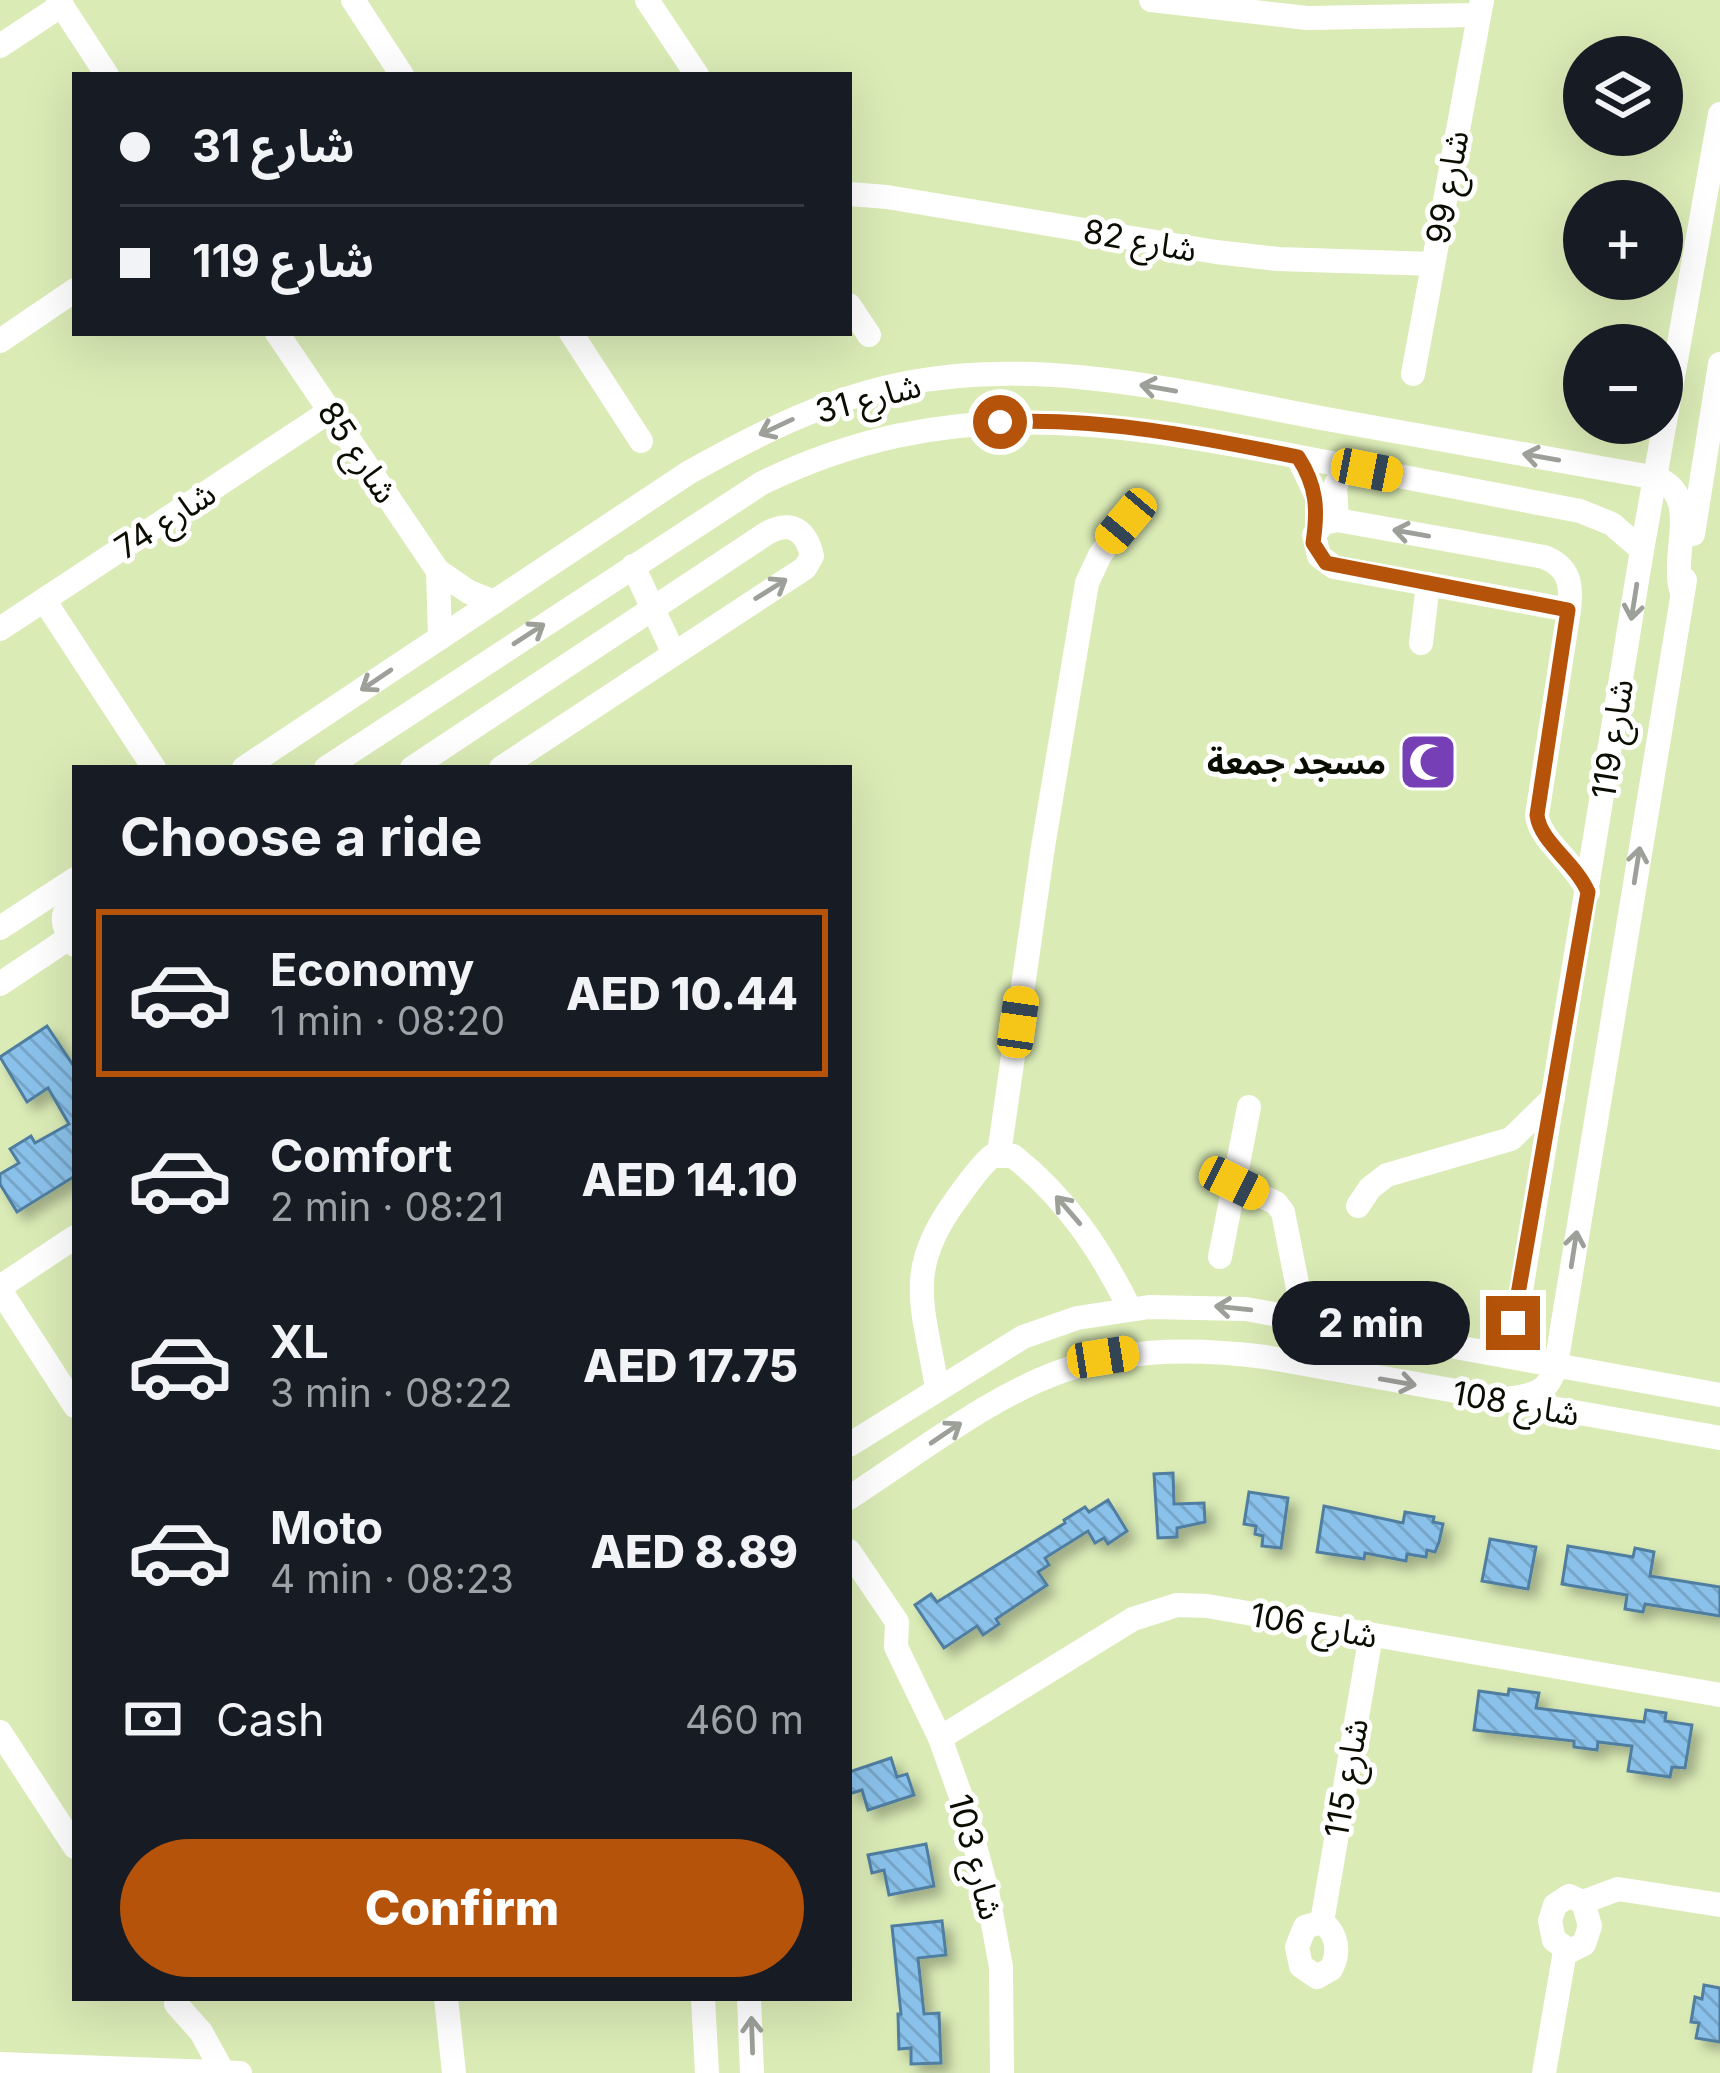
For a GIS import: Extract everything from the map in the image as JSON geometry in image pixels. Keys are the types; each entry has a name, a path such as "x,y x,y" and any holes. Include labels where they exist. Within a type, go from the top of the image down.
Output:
{"street":[{"path":"353,0 400,72"},
{"path":"647,0 695,72"},
{"path":"1150,0 1307,18 1480,8"},
{"path":"0,46 60,3 104,72"},
{"name":"شارع 99","path":"1413,374 1480,8"},
{"name":"شارع 119","path":"1485,1352 1501,1340 1517,1313 1642,550 1720,114"},
{"name":"شارع 82","path":"852,194 1216,252 1433,264"},
{"path":"0,341 72,292"},
{"path":"852,309 869,335"},
{"name":"شارع 85","path":"279,336 438,571 494,602"},
{"path":"573,336 641,441"},
{"name":"شارع 119","path":"1556,1365 1720,364"},
{"name":"شارع 31","path":"249,765 730,449 814,410 900,385 994,376 1095,379 1657,478"},
{"path":"1138,428 1167,424 1270,440 1280,428 1278,410"},
{"name":"شارع 74","path":"0,629 331,411"},
{"name":"شارع 31","path":"331,765 763,483 860,444 968,424 1031,421 1138,428 1298,457 1597,516 1623,531 1642,550"},
{"path":"1298,457 1327,524"},
{"path":"1346,466 1335,486 1327,524 1313,543 1326,563 1568,610"},
{"path":"1657,478 1671,484 1682,505 1676,558 1682,593"},
{"path":"937,1388 921,1286 924,1253 940,1222 982,1166 999,1154 1043,847 1088,583 1100,555 1126,521"},
{"path":"1327,524 1544,557 1560,566 1569,579 1568,610 1537,815 1541,834 1574,867 1588,892"},
{"path":"417,765 780,526 792,526 804,534 812,556 805,568 506,765"},
{"path":"632,566 674,654"},
{"path":"438,571 440,638"},
{"path":"1421,643 1428,584"},
{"path":"44,600 152,765"},
{"path":"1547,840 1574,838 1598,827"},
{"path":"0,928 72,881"},
{"path":"72,901 63,913 72,936"},
{"path":"0,984 72,940"},
{"path":"1576,966 1577,1057 1588,1067 1606,1053"},
{"path":"1358,1206 1387,1175 1511,1139 1554,1096"},
{"path":"1220,1257 1249,1107"},
{"path":"1511,1139 1534,1160 1540,1180"},
{"path":"999,1154 1019,1160 1068,1207 1130,1309"},
{"path":"1234,1183 1276,1203 1283,1212 1304,1319"},
{"path":"72,1239 0,1288 72,1401"},
{"name":"شارع 108","path":"854,1444 1023,1337 1077,1318 1130,1309 1216,1306 1720,1395"},
{"name":"شارع 108","path":"852,1494 1022,1385 1073,1365 1134,1352 1219,1351 1265,1357 1720,1438"},
{"path":"1502,1400 1542,1392 1551,1383 1556,1365"},
{"name":"شارع 103","path":"852,1555 897,1622 898,1652 940,1738 976,1847 997,1936 1004,1999 1002,2073"},
{"name":"شارع 106","path":"940,1738 1133,1618 1162,1608 1207,1606 1720,1695"},
{"name":"شارع 115","path":"1322,1922 1371,1635"},
{"path":"0,1732 72,1842"},
{"path":"1544,2073 1565,1951 1576,1951 1588,1937 1590,1919 1583,1902 1618,1889 1720,1905"},
{"path":"174,2001 186,2038 186,2071"},
{"path":"174,2001 201,2032 223,2072"},
{"path":"446,2001 454,2073"},
{"path":"701,2067 703,2001"},
{"path":"749,2001 752,2073"},
{"path":"0,2064 240,2073"}],"building":[{"path":"47,1026 72,1064 72,1178 17,1212 0,1184 0,1174 19,1163 10,1149 31,1136 35,1143 69,1124 48,1088 27,1102 0,1057"},
{"path":"1173,1473 1174,1504 1204,1503 1205,1522 1177,1528 1177,1537 1158,1538 1154,1474"},
{"path":"1249,1492 1288,1498 1281,1548 1262,1546 1263,1536 1255,1534 1256,1526 1244,1524"},
{"path":"1108,1500 1127,1531 1108,1544 1104,1538 1095,1543 1088,1531 1045,1558 1049,1565 1038,1572 1047,1585 996,1619 999,1624 983,1635 977,1626 944,1648 915,1605 931,1594 937,1602 1085,1507 1089,1512"},
{"path":"1324,1506 1403,1523 1405,1512 1434,1517 1433,1522 1443,1524 1439,1542 1435,1552 1427,1550 1426,1557 1407,1554 1406,1561 1365,1553 1364,1559 1317,1552"},
{"path":"1490,1539 1536,1547 1528,1589 1482,1581"},
{"path":"1568,1546 1633,1557 1635,1548 1654,1552 1650,1576 1720,1587 1720,1616 1645,1604 1643,1612 1625,1609 1627,1595 1562,1584"},
{"path":"1509,1689 1539,1693 1536,1708 1644,1722 1646,1710 1666,1713 1665,1721 1692,1725 1685,1768 1672,1767 1670,1777 1628,1771 1632,1746 1598,1742 1597,1750 1574,1747 1574,1741 1474,1730 1479,1691 1508,1695"},
{"path":"891,1758 897,1777 907,1774 914,1795 868,1810 862,1790 852,1793 852,1771"},
{"path":"926,1844 934,1886 889,1895 884,1870 872,1873 868,1855"},
{"path":"942,1921 946,1955 918,1958 924,2014 939,2013 941,2063 911,2064 911,2048 899,2049 901,2014 892,1926"},
{"path":"1704,1985 1720,1988 1720,2042 1696,2038 1699,2023 1691,2022 1695,1997 1702,1999"}],"place":[{"name":"مسجد جمعة","path":"1428,762"}],"route":[{"path":"1000,422 1084,422 1138,428 1298,457 1314,488 1318,514 1313,543 1326,563 1568,610 1537,815 1541,834 1574,867 1588,892 1520,1304 1513,1323"}]}
